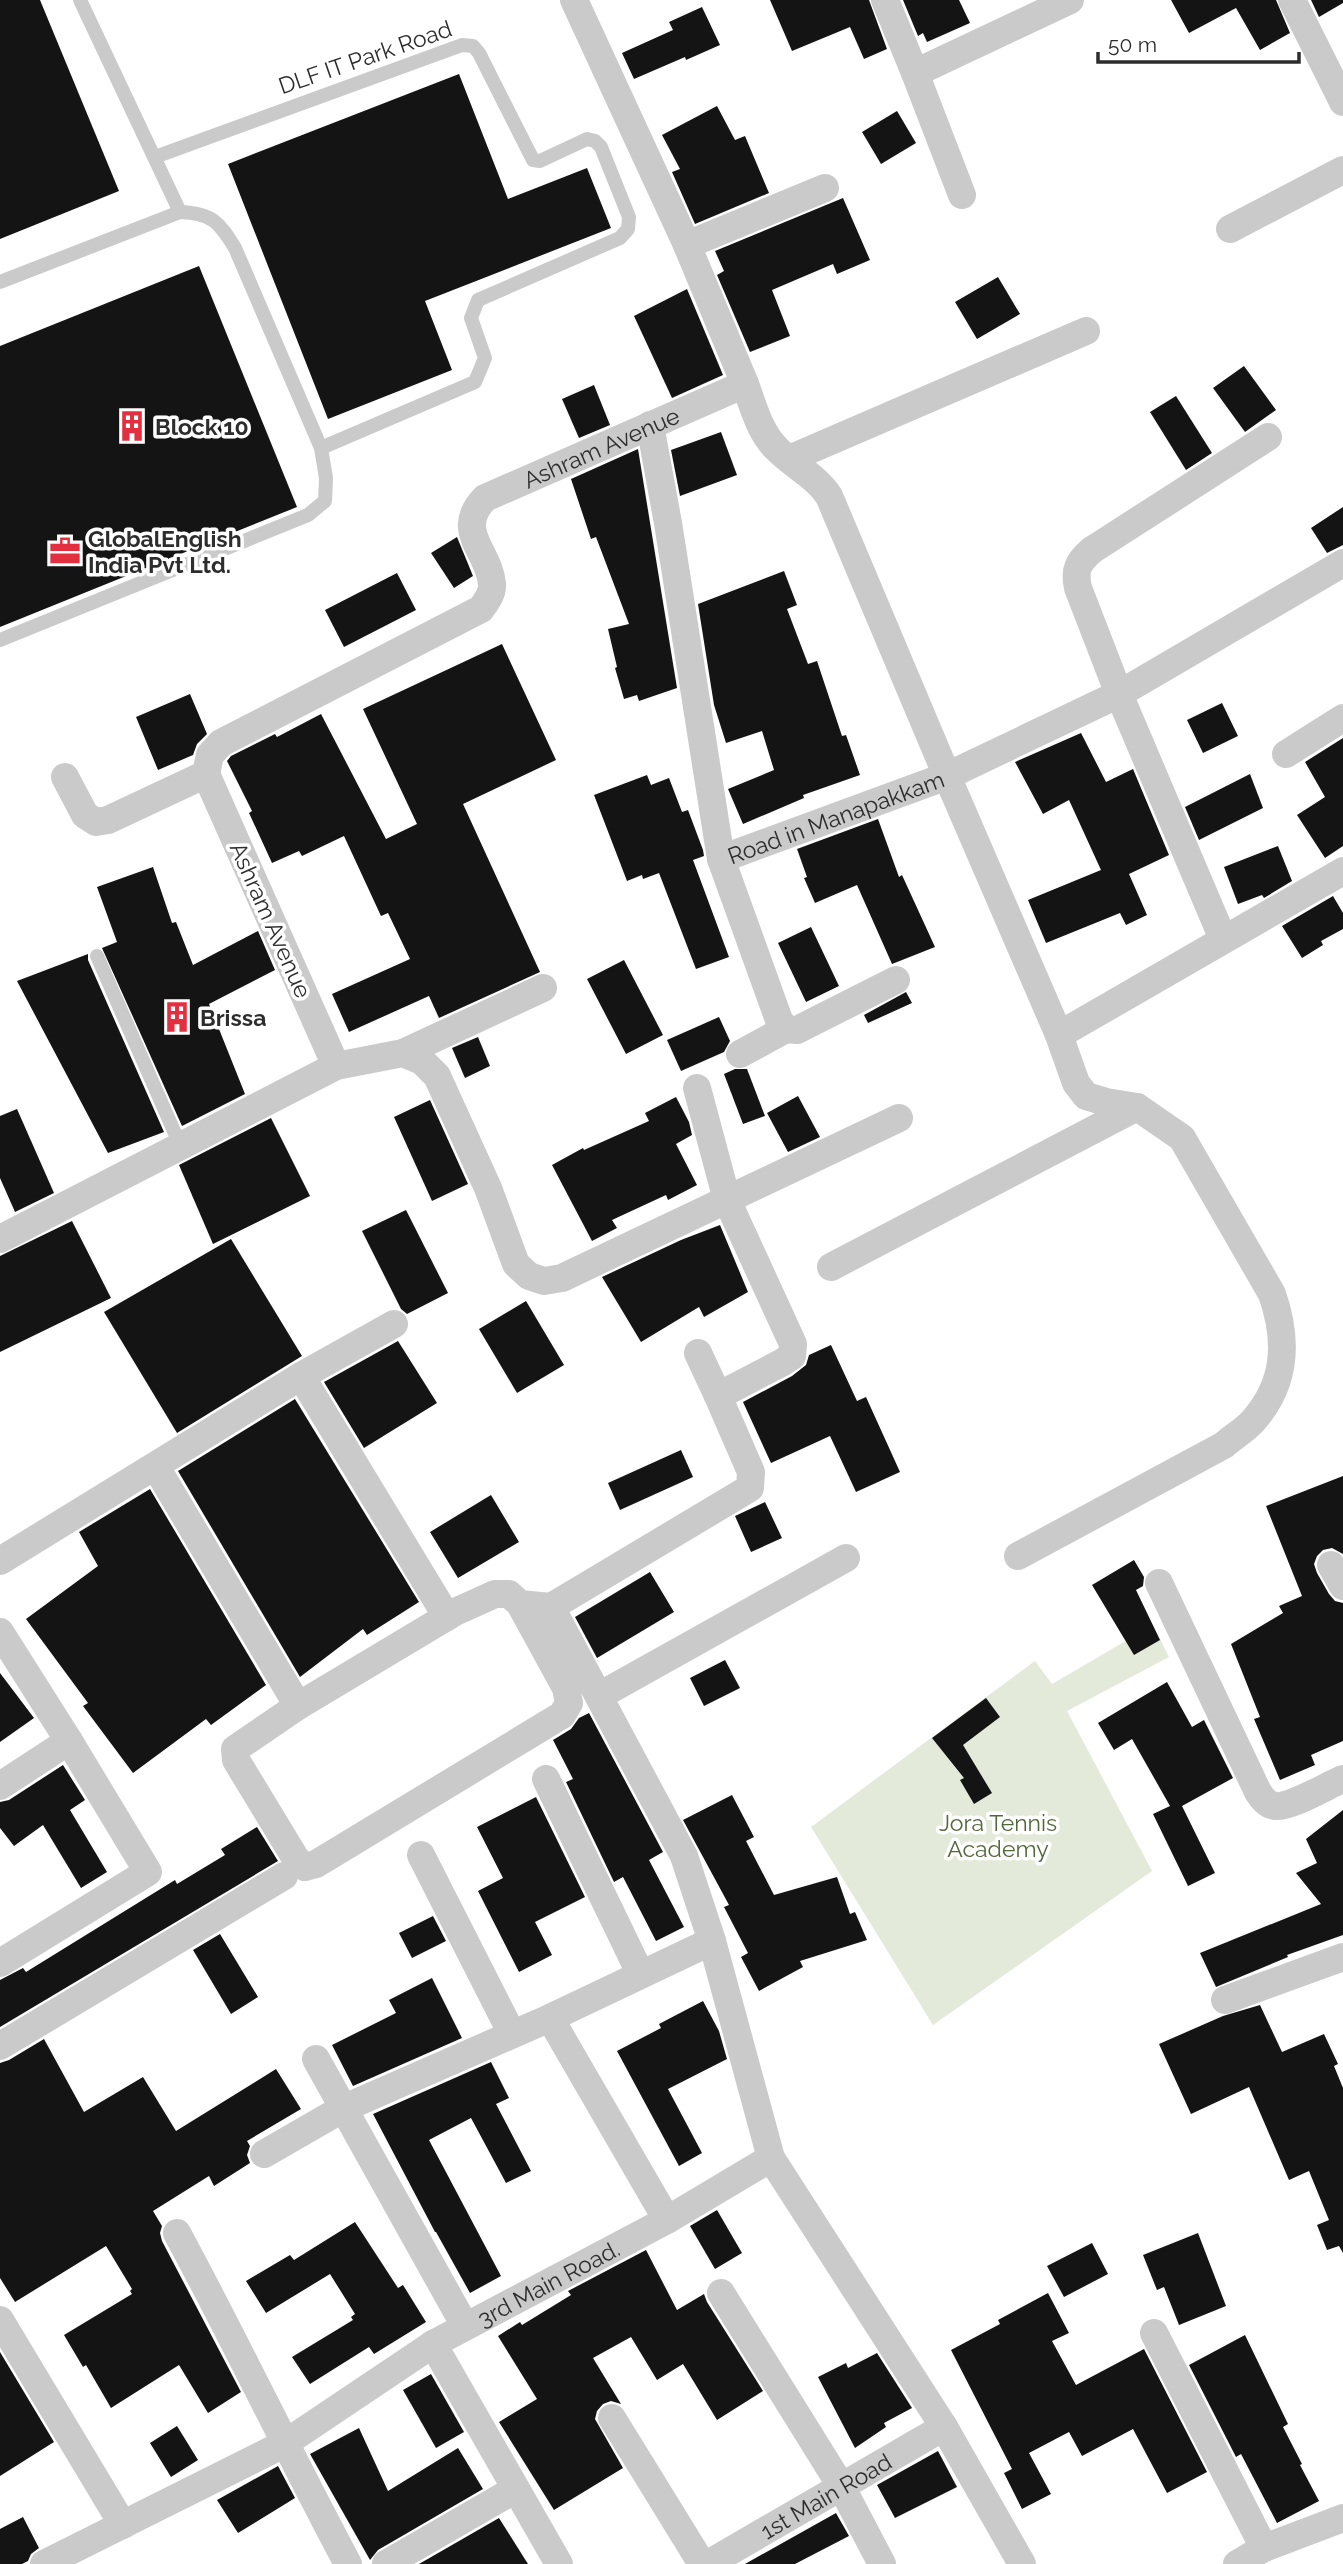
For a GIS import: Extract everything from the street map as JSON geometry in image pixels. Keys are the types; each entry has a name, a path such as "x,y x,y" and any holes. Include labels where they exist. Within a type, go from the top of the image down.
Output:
{"street":[{"path":"575,0 687,245 763,431 774,446 820,483 829,496 947,776 1119,694 1343,563"},
{"path":"885,0 962,195"},
{"path":"915,73 1070,0"},
{"path":"1292,0 1343,102"},
{"path":"1230,229 1343,170"},
{"path":"687,245 825,188"},
{"path":"789,459 1086,331"},
{"name":"Ashram Avenue","path":"336,1066 206,774 210,755 221,743 481,610 489,598 492,585 472,529 472,517 475,508 485,498 745,384"},
{"name":"Road in Manapakkam","path":"650,425 721,859 947,776 1059,1035 1076,1083 1086,1096 1137,1107"},
{"path":"1223,939 1119,694 1078,588 1075,573 1082,559 1268,438"},
{"path":"1286,754 1343,718"},
{"path":"65,777 85,815 96,822 108,820 206,774"},
{"path":"721,859 779,1020 786,1028 797,1030 896,979"},
{"path":"1059,1035 1343,871"},
{"path":"0,1239 336,1066 403,1053 543,988"},
{"path":"740,1054 786,1028"},
{"path":"403,1053 422,1061 437,1076 488,1188 516,1264 529,1276 544,1282 562,1279 899,1118"},
{"path":"697,1088 727,1200 793,1344 792,1356 718,1396"},
{"path":"831,1266 1137,1107 1182,1138 1272,1294 1282,1321 1283,1351 1277,1381 1267,1403 1252,1423 1224,1445 1018,1556"},
{"path":"0,1561 156,1468 301,1376 394,1324"},
{"path":"520,1604 551,1607 750,1488 751,1472 698,1353"},
{"path":"301,1376 447,1617"},
{"path":"156,1468 298,1706"},
{"path":"599,1696 846,1558"},
{"path":"1158,1583 1258,1793 1264,1800 1275,1806 1286,1804 1343,1779"},
{"path":"495,1594 509,1594 520,1604 566,1688 569,1703 562,1714 316,1864 305,1867 296,1859 236,1760 235,1749 298,1706 447,1617 495,1594"},
{"path":"551,1607 684,1856 712,1941 771,2158 944,2427 1022,2564"},
{"path":"0,1632 148,1872 0,1963"},
{"path":"0,1786 69,1741"},
{"path":"546,1779 640,1973"},
{"path":"421,1855 512,2034"},
{"path":"0,2046 284,1876"},
{"path":"264,2154 342,2109 550,2018 712,1941"},
{"path":"1225,2000 1343,1957"},
{"path":"550,2018 667,2220"},
{"path":"316,2059 465,2326"},
{"name":"3rd Main Road.","path":"44,2564 284,2444 433,2344 667,2220 771,2158"},
{"path":"177,2233 227,2325 284,2444 348,2564"},
{"path":"721,2293 841,2486 882,2564"},
{"path":"0,2320 123,2525"},
{"path":"1154,2333 1264,2548"},
{"path":"433,2344 559,2564"},
{"path":"612,2418 702,2564"},
{"name":"1st Main Road","path":"708,2564 944,2427"},
{"path":"386,2564 516,2489"},
{"path":"1237,2564 1264,2548 1343,2518"}],"lane":[{"path":"80,0 180,212"},
{"name":"DLF IT Park Road","path":"155,158 462,45 472,46 479,53 533,160 540,160 587,139 595,141 601,147 629,217 628,229 620,238 478,300 471,318 485,358 475,382 321,448"},
{"path":"0,282 180,212 200,212 220,224 235,248 321,448 326,478 325,501 308,515 0,640"},
{"path":"97,956 181,1147"}],"green space":[{"name":"Jora Tennis Academy","path":"1153,1625 1169,1657 1067,1711 1152,1871 933,2025 811,1827 1035,1661 1052,1684"}],"building":[{"path":"0,0 40,0 119,191 0,239"},
{"path":"770,0 869,0 887,49 864,59 850,27 792,51"},
{"path":"903,0 959,0 970,23 927,42 923,33 918,36"},
{"path":"1171,0 1276,0 1290,33 1260,50 1236,8 1189,33"},
{"path":"1311,0 1343,0 1343,3 1319,17"},
{"path":"702,7 720,45 634,79 622,53 673,30 669,22"},
{"path":"459,74 508,199 587,168 611,228 425,301 452,370 328,419 228,164"},
{"path":"717,106 735,140 745,136 769,193 695,224 672,172 680,169 662,135"},
{"path":"897,111 916,143 881,164 862,132"},
{"path":"843,198 870,260 837,274 833,264 772,290 790,336 750,352 717,275 724,271 715,251"},
{"name":"Block 10","path":"199,266 297,507 0,627 0,346"},
{"path":"998,277 1020,314 977,339 955,302"},
{"path":"687,289 723,375 672,398 634,316"},
{"path":"1244,366 1276,410 1245,432 1213,388"},
{"path":"594,385 610,425 579,438 562,399"},
{"path":"1176,396 1212,453 1186,470 1150,412"},
{"path":"721,432 737,475 680,496 671,450"},
{"path":"638,449 677,688 639,701 637,695 624,699 608,629 629,624 596,537 591,539 571,479"},
{"path":"1343,507 1343,545 1327,553 1311,528"},
{"path":"457,537 473,576 454,588 431,553"},
{"path":"784,571 797,605 787,609 808,664 817,661 842,736 846,735 860,775 803,795 804,798 743,824 728,789 774,770 762,731 726,743 714,705 698,604"},
{"path":"397,573 416,610 344,647 325,610"},
{"path":"502,644 556,760 463,804 540,972 439,1018 429,996 349,1032 332,994 410,959 388,913 381,916 344,836 302,856 299,851 272,863 249,813 252,811 227,761 231,756 275,734 277,737 321,714 386,839 417,824 363,709"},
{"path":"190,694 207,734 197,744 193,755 158,770 136,717"},
{"path":"1222,703 1238,736 1203,753 1187,720"},
{"path":"1081,733 1106,782 1133,769 1169,855 1129,874 1147,915 1126,925 1120,913 1046,943 1028,900 1101,870 1069,800 1043,814 1015,762"},
{"path":"1343,738 1343,846 1325,858 1297,815 1325,797 1305,762"},
{"path":"1250,774 1263,808 1199,840 1185,807"},
{"path":"647,775 651,785 669,778 682,812 688,810 703,850 704,856 693,860 729,957 696,969 659,873 643,879 642,875 627,881 594,795"},
{"path":"878,819 899,877 902,875 935,947 892,964 857,885 815,903 804,878 807,877 797,849"},
{"path":"1278,846 1292,881 1264,898 1262,895 1238,904 1224,867"},
{"name":"Brissa","path":"153,867 172,923 176,922 193,965 258,931 275,970 209,1004 245,1094 182,1126 102,948 117,942 97,887"},
{"path":"1333,896 1343,913 1343,929 1321,941 1323,945 1302,958 1282,926"},
{"path":"811,927 839,986 806,1002 778,943"},
{"path":"88,954 88,960 164,1132 108,1153 17,981"},
{"path":"624,960 663,1035 626,1054 587,979"},
{"path":"906,992 912,1003 868,1023 864,1015"},
{"path":"719,1017 730,1041 724,1052 681,1071 667,1040"},
{"path":"478,1037 490,1066 465,1078 452,1048"},
{"path":"735,1069 747,1069 765,1116 743,1124 724,1074"},
{"path":"798,1096 820,1137 788,1152 767,1113"},
{"path":"676,1097 689,1122 692,1135 676,1144 697,1185 668,1200 666,1195 612,1220 617,1228 592,1241 552,1165 583,1148 584,1150 649,1121 645,1113"},
{"path":"430,1100 468,1184 432,1201 394,1117"},
{"path":"17,1109 54,1193 15,1212 0,1178 0,1116"},
{"path":"271,1118 310,1196 213,1244 179,1165"},
{"path":"406,1210 448,1293 407,1314 401,1309 362,1231"},
{"path":"72,1221 111,1298 0,1352 0,1256"},
{"path":"720,1225 748,1292 704,1317 699,1307 641,1342 602,1277"},
{"path":"231,1239 302,1356 177,1433 104,1312"},
{"path":"526,1301 564,1365 517,1393 479,1329"},
{"path":"398,1341 437,1403 364,1448 324,1382"},
{"path":"831,1345 857,1401 866,1397 900,1472 856,1492 830,1436 771,1463 743,1402 792,1376 806,1365 809,1355"},
{"path":"295,1399 419,1602 367,1635 363,1629 300,1677 178,1471"},
{"path":"681,1450 693,1477 620,1510 608,1483"},
{"path":"1343,1476 1343,1554 1332,1548 1323,1550 1314,1564 1329,1594 1335,1601 1343,1603 1343,1741 1311,1755 1315,1765 1280,1780 1254,1719 1260,1717 1231,1644 1283,1613 1279,1606 1302,1596 1266,1506"},
{"path":"150,1489 266,1685 211,1725 206,1719 133,1773 83,1706 88,1703 26,1619 98,1566 79,1532"},
{"path":"491,1495 519,1542 458,1578 430,1532"},
{"path":"765,1502 782,1538 751,1552 735,1516"},
{"path":"1134,1560 1144,1577 1143,1586 1136,1590 1160,1640 1134,1655 1092,1585"},
{"path":"650,1572 674,1612 597,1658 575,1617"},
{"path":"725,1660 740,1688 704,1706 690,1678"},
{"path":"0,1673 34,1718 0,1742"},
{"path":"1167,1682 1192,1727 1204,1720 1233,1778 1182,1806 1215,1873 1188,1886 1153,1814 1170,1806 1132,1739 1114,1750 1098,1723"},
{"path":"986,1698 1000,1717 963,1745 992,1793 974,1804 960,1780 964,1778 932,1738"},
{"path":"589,1713 663,1852 649,1860 684,1927 656,1941 623,1877 614,1882 566,1782 573,1779 553,1740"},
{"path":"63,1765 85,1800 70,1810 107,1872 81,1888 43,1825 14,1846 0,1828 0,1802 9,1800"},
{"path":"732,1795 754,1837 746,1841 774,1895 837,1877 850,1914 855,1912 867,1940 800,1961 803,1967 759,1991 741,1957 748,1953 724,1907 729,1905 683,1820"},
{"path":"536,1797 585,1897 535,1922 552,1955 519,1972 478,1891 503,1878 477,1827"},
{"path":"1343,1810 1343,1935 1287,1955 1288,1957 1216,1987 1200,1953 1321,1904 1296,1873 1317,1863 1306,1839"},
{"path":"257,1827 278,1861 0,2027 0,1980 23,1968 26,1972 175,1880 177,1884 225,1855 221,1849"},
{"path":"433,1916 446,1941 412,1958 399,1933"},
{"path":"220,1934 258,1997 231,2014 193,1950"},
{"path":"432,1978 462,2038 353,2086 332,2045 396,2013 389,2000"},
{"path":"703,2001 719,2031 727,2059 668,2089 702,2153 679,2166 617,2051 661,2028 659,2024"},
{"path":"1260,2005 1282,2052 1324,2034 1338,2064 1334,2066 1343,2088 1343,2253 1339,2246 1327,2250 1317,2225 1329,2220 1309,2171 1289,2180 1249,2087 1191,2114 1159,2044 1223,2016"},
{"path":"44,2039 84,2112 143,2077 176,2131 276,2069 301,2109 247,2141 250,2146 247,2155 250,2163 214,2186 209,2176 153,2211 162,2226 162,2241 241,2392 208,2413 179,2365 111,2408 86,2365 83,2367 64,2335 132,2294 132,2289 106,2246 15,2302 0,2278 0,2063"},
{"path":"491,2062 509,2098 496,2104 531,2171 506,2183 471,2118 429,2140 501,2276 470,2293 373,2114"},
{"path":"717,2210 742,2253 715,2269 690,2226"},
{"path":"355,2222 398,2288 403,2285 426,2322 374,2354 369,2347 310,2384 292,2357 353,2320 351,2317 355,2314 330,2274 266,2313 246,2281 290,2255 294,2260"},
{"path":"1198,2233 1226,2306 1179,2325 1164,2287 1157,2290 1143,2255"},
{"path":"1092,2243 1108,2274 1064,2297 1047,2266"},
{"path":"646,2250 677,2310 704,2294 763,2391 717,2420 683,2364 657,2380 631,2337 593,2358 621,2404 611,2401 603,2404 595,2419 623,2468 554,2510 499,2422 537,2399 498,2336 520,2322 522,2325 571,2295 568,2291"},
{"path":"1048,2293 1069,2333 1052,2341 1076,2385 1144,2349 1207,2472 1167,2493 1133,2429 1082,2456 1069,2432 1029,2453 1051,2494 1022,2509 1004,2473 1012,2469 951,2350 1000,2324 998,2320"},
{"path":"1245,2335 1288,2424 1283,2427 1319,2501 1277,2523 1241,2454 1236,2457 1189,2365"},
{"path":"0,2352 54,2442 0,2476"},
{"path":"877,2353 912,2408 884,2423 886,2427 855,2448 818,2377 846,2363 848,2368"},
{"path":"431,2374 464,2432 436,2448 403,2390"},
{"path":"177,2426 198,2460 171,2477 150,2443"},
{"path":"359,2428 388,2491 458,2448 483,2489 378,2550 370,2560 310,2454"},
{"path":"938,2451 957,2487 895,2518 877,2485"},
{"path":"278,2466 295,2498 238,2533 217,2500"},
{"path":"836,2513 849,2536 795,2564 745,2564"},
{"path":"23,2517 39,2548 22,2564 0,2564 0,2529"},
{"path":"499,2518 528,2564 419,2564"}],"place":[{"name":"Block 10","path":"132,426"},
{"name":"GlobalEnglish India Pvt Ltd.","path":"65,551"},
{"name":"Brissa","path":"177,1017"}]}
